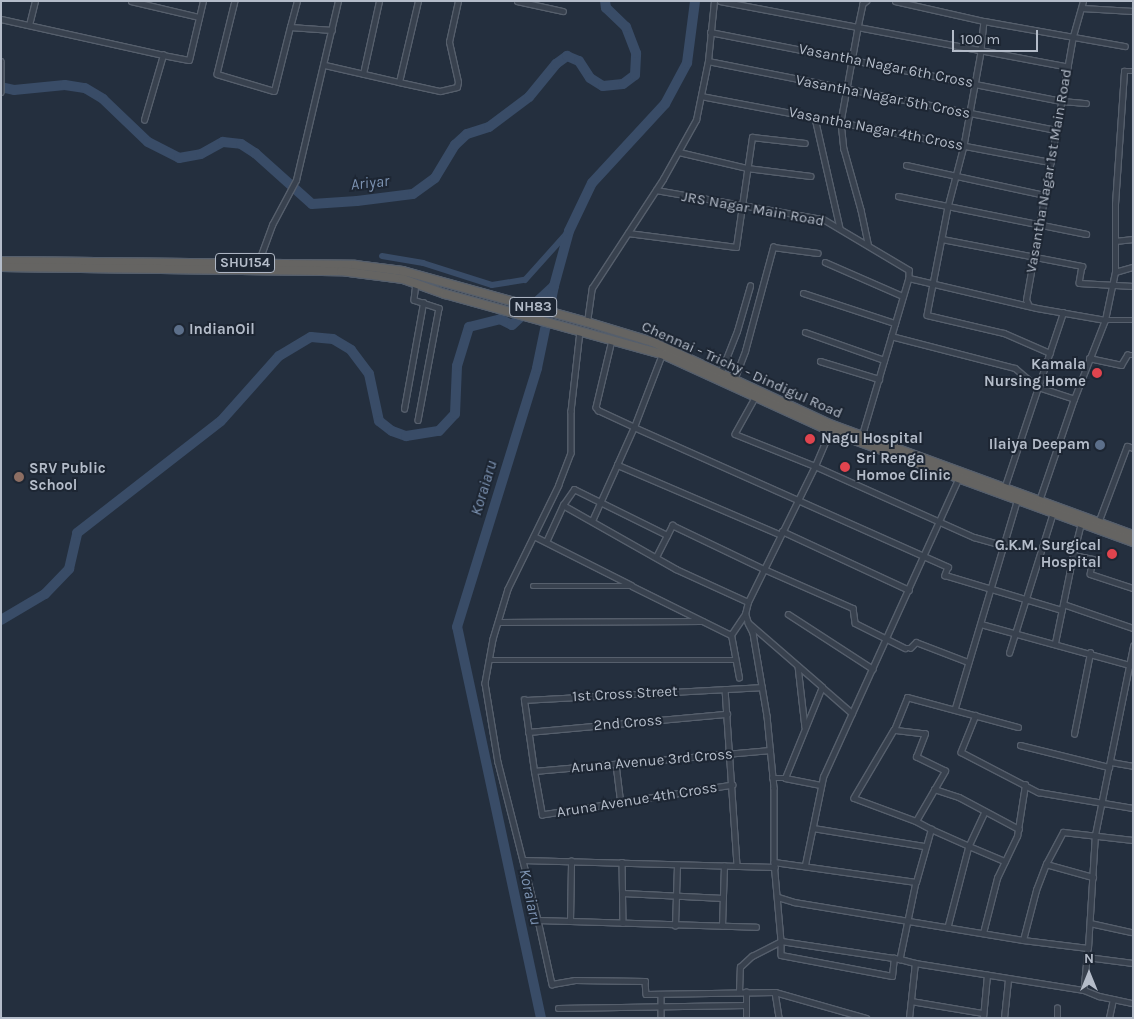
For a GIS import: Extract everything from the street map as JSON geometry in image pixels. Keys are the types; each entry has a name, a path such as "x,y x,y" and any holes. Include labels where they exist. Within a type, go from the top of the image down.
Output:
{"highway":[{"name":"Chennai - Trichy - Dindigul Road","path":"1,261 256,267 341,271 391,276 445,294 662,354 732,383 831,428 862,437 1003,492 1016,500 1133,542"},
{"name":"Chennai - Trichy - Dindigul Road","path":"1,267 355,265 403,272 584,321 653,342 720,374 755,398 958,479 1039,501 1133,535"}],"street":[{"path":"29,25 35,1"},
{"path":"131,1 199,17"},
{"path":"1,19 189,60 203,1"},
{"path":"235,1 218,60 217,74 274,91 297,1"},
{"path":"256,267 283,202 298,173 338,1"},
{"path":"363,74 379,1"},
{"path":"399,82 418,1"},
{"path":"324,65 440,91 457,87 458,82 449,42 458,1"},
{"path":"517,1 563,11"},
{"path":"584,321 592,288 656,190 696,120 708,61 714,1"},
{"path":"720,1 1068,67"},
{"path":"895,1 984,21 1125,46"},
{"name":"Vasantha Nagar 1st Main Road","path":"1028,304 1026,300 1058,130 1073,36 1083,1"},
{"path":"865,2 858,28 841,122 844,149 862,210 868,244"},
{"path":"1082,8 1133,11"},
{"path":"984,21 981,52 964,146 948,207 927,315 1004,334 1050,353"},
{"path":"290,28 332,30"},
{"name":"Vasantha Nagar 6th Cross","path":"710,32 1062,101 1086,103"},
{"path":"144,120 163,54"},
{"path":"1,61 1,92"},
{"name":"Vasantha Nagar 5th Cross","path":"708,61 847,90 1058,130"},
{"path":"1039,501 1074,399 1105,320 1115,272 1114,204 1124,71 1133,71"},
{"name":"Vasantha Nagar 4th Cross","path":"701,96 1051,162"},
{"path":"815,118 840,228"},
{"path":"628,233 736,247 752,137 805,142"},
{"path":"679,152 747,168 811,176"},
{"path":"906,165 1045,195"},
{"name":"JRS Nagar Main Road","path":"656,190 823,219 909,270 909,278"},
{"path":"898,196 1086,234"},
{"path":"942,239 1082,266 1079,283 1133,286"},
{"path":"1115,241 1133,239"},
{"path":"732,383 745,351 773,247 818,253"},
{"path":"825,262 902,296"},
{"path":"1115,272 1133,267"},
{"path":"862,437 902,296 909,278 934,282 1003,301 1028,304 1063,314 1105,320 1133,320"},
{"path":"416,283 414,300 439,308 418,420"},
{"path":"720,374 737,330 750,286"},
{"path":"803,293 895,323"},
{"path":"404,409 423,303"},
{"path":"1003,492 1063,314"},
{"path":"577,330 571,411 571,453 559,485 508,589 498,622 484,683 498,762 524,860 552,984 575,980 646,981 646,994 775,992 866,1018"},
{"path":"804,332 884,360"},
{"path":"891,336 1015,368 1038,387 1074,399"},
{"path":"612,340 596,407 598,410 634,428 689,450 948,567 945,575 1025,601 1062,607 1133,628"},
{"path":"592,521 634,428 662,354"},
{"path":"1089,358 1121,364 1127,355 1133,355"},
{"path":"820,361 879,379"},
{"path":"755,398 735,434 815,466 974,538 1002,545"},
{"path":"739,678 731,635 745,614 748,602 815,466 831,428"},
{"path":"1098,522 1127,446 1133,448"},
{"path":"617,465 781,533 909,590"},
{"path":"805,865 820,785 958,479"},
{"path":"546,542 563,505 574,489 667,535"},
{"path":"955,708 1016,500"},
{"path":"563,505 656,557 748,602"},
{"path":"1009,653 1053,513"},
{"path":"1054,643 1072,555 1082,523"},
{"path":"656,557 672,525 764,569 853,608 855,623 905,648 910,648 916,642 968,662"},
{"path":"534,536 731,635"},
{"path":"1072,555 1093,559 1090,574 1133,588"},
{"path":"533,586 632,586"},
{"path":"745,614 753,633 770,750 774,865 778,897 781,955 892,976 894,958"},
{"path":"788,614 872,669"},
{"path":"498,622 704,621"},
{"path":"748,623 852,713"},
{"path":"981,624 1131,666"},
{"path":"1084,990 1095,835 1131,666 1133,646"},
{"path":"1074,734 1090,653"},
{"path":"489,660 736,660"},
{"path":"798,666 805,728"},
{"name":"1st Cross Street","path":"528,732 524,700 762,687"},
{"path":"785,778 822,687"},
{"path":"725,689 733,784 737,866"},
{"path":"1005,861 916,821 854,798 894,730 907,697 955,708 1018,727"},
{"name":"2nd Cross","path":"528,732 727,714"},
{"path":"976,715 962,752 1038,792 1133,808"},
{"path":"894,730 925,734 916,756 945,771 916,821"},
{"path":"528,732 534,771"},
{"path":"1020,744 1110,765 1133,766"},
{"name":"Aruna Avenue 3rd Cross","path":"534,771 770,750"},
{"path":"616,764 621,802"},
{"name":"Aruna Avenue 4th Cross","path":"534,771 542,815 733,784"},
{"path":"772,778 785,778 820,785"},
{"path":"983,933 997,878 1018,828 1025,785"},
{"path":"934,789 959,797 1018,828"},
{"path":"948,927 969,846 985,812"},
{"path":"813,828 924,846"},
{"path":"900,959 906,921 924,846 931,829"},
{"path":"1024,940 1036,890 1046,864 1064,832 1133,840"},
{"path":"524,860 622,862 677,866 805,865 916,882"},
{"path":"570,921 571,861"},
{"path":"622,862 623,923"},
{"path":"1046,864 1093,877"},
{"path":"675,926 677,866"},
{"path":"722,926 724,866"},
{"path":"623,893 723,898"},
{"path":"778,897 794,902 906,921 1088,948"},
{"path":"538,920 675,926 756,927"},
{"path":"1090,924 1131,932"},
{"path":"739,992 740,967 752,956 781,942 894,958 987,976 1084,990 1133,1003"},
{"path":"1087,957 1133,963"},
{"path":"909,1018 915,963"},
{"path":"911,1001 983,1015 987,976"},
{"path":"1004,1018 1008,979"},
{"path":"746,992 746,1018"},
{"path":"775,992 779,1018"},
{"path":"661,994 661,1018"},
{"path":"1109,1018 1113,999"},
{"path":"558,1008 746,1005"},
{"path":"1056,1018 1057,1008"}],"waterway":[{"name":"Ariyar","path":"1,87 14,90 65,85 85,88 103,99 148,142 179,158 201,154 223,142 241,144 255,153 312,204 413,194 435,178 455,145 467,134 489,127 529,97 556,64 567,56 579,61 590,78 603,86 623,84 635,75 636,53 626,27 606,8 605,1"},
{"name":"Koraiaru","path":"541,1018 457,627 537,368 554,286 569,231 592,183 665,104 687,63 695,1"},
{"path":"382,256 423,263 492,285 525,280 569,231"},
{"path":"1,620 45,594 69,569 77,533 221,421 279,356 311,337 333,339 351,350 369,374 379,421 392,431 406,436 439,431 455,414 457,366 469,327 500,319 512,325 554,286"}],"place":[{"name":"IndianOil","path":"179,330"},
{"name":"Kamala Nursing Home","path":"1097,373"},
{"name":"Nagu Hospital","path":"810,439"},
{"name":"Ilaiya Deepam","path":"1100,445"},
{"name":"Sri Renga Homoe Clinic","path":"845,467"},
{"name":"SRV Public School","path":"19,477"},
{"name":"G.K.M. Surgical Hospital","path":"1112,554"}]}
